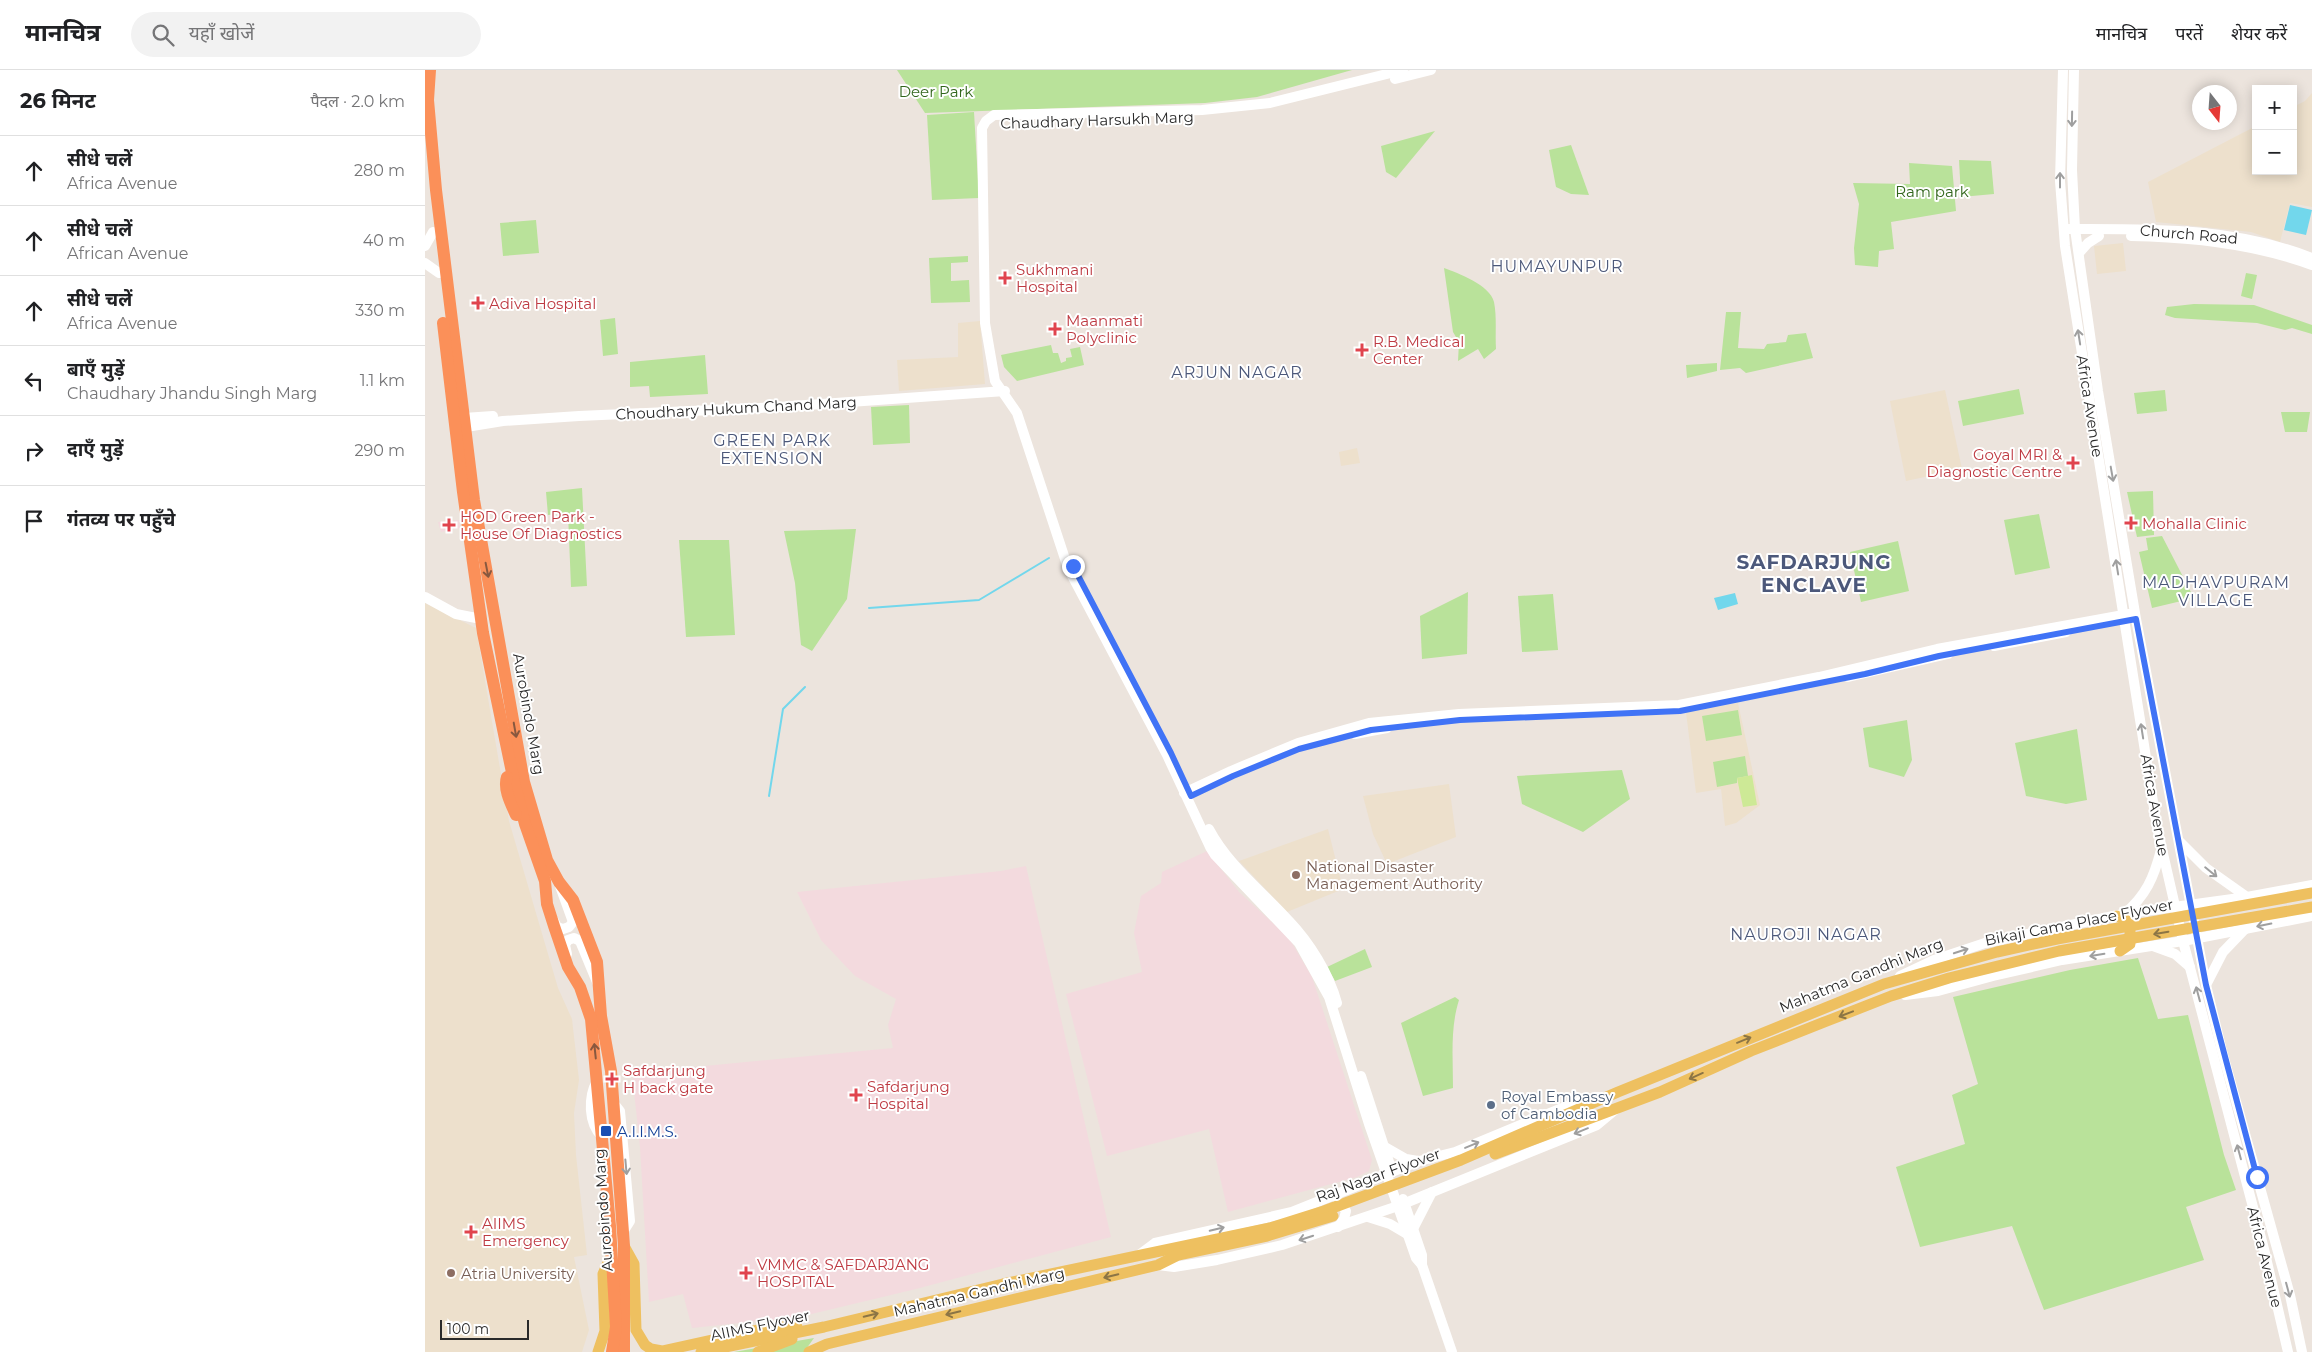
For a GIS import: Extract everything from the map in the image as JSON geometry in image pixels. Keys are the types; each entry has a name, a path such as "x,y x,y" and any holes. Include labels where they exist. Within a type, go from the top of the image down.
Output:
{"highway":[{"name":"Aurobindo Marg","path":"429,70 428,100 447,293 474,500 525,782 547,860 559,882 573,900 597,962 601,1016 611,1072 624,1246 624,1352"},
{"name":"Aurobindo Marg","path":"425,168 439,273 445,347 484,639 511,768 525,824 545,881 547,904 568,967 580,987 591,1019 603,1137 616,1327 610,1352"},
{"path":"484,639 482,655 505,782 517,818 525,824"},
{"path":"505,782 511,768"}],"main road":[{"name":"Bikaji Cama Place Flyover","path":"1884,984 1997,952 2057,939 2312,893"},
{"path":"2246,928 2247,897"},
{"name":"Bikaji Cama Place Flyover","path":"1922,987 1949,978 2059,952 2312,907"},
{"path":"2120,915 2126,920 2131,936 2130,944 2120,951"},
{"name":"Mahatma Gandhi Marg","path":"1618,1092 1884,984"},
{"name":"Mahatma Gandhi Marg","path":"1622,1105 1660,1092 1751,1051 1891,996 1922,987"},
{"path":"1811,999 1816,1010"},
{"name":"Raj Nagar Flyover","path":"1158,1265 1178,1255 1267,1236 1317,1222 1575,1117 1618,1092"},
{"name":"Raj Nagar Flyover","path":"1138,1255 1270,1228 1324,1211 1575,1117 1622,1105"},
{"path":"624,1246 634,1264 636,1330 640,1340 651,1349 672,1350 772,1327 824,1326"},
{"name":"Mahatma Gandhi Marg","path":"824,1326 1138,1255"},
{"path":"598,1352 605,1331 603,1274 611,1256"},
{"name":"Mahatma Gandhi Marg","path":"809,1352 827,1344 1158,1265"},
{"path":"759,1352 824,1326"},
{"name":"AIIMS Flyover","path":"701,1352 824,1326"}],"street":[{"name":"Chaudhary Harsukh Marg","path":"1002,389 985,323 982,128 994,116 1006,114 1202,110 1261,104 1403,70"},
{"name":"Chaudhary Harsukh Marg","path":"988,124 1006,121 1203,116 1272,109 1431,70"},
{"name":"Africa Avenue","path":"2063,70 2060,182 2063,233 2130,617 2179,841 2206,985 2233,1091 2290,1295 2302,1352"},
{"name":"Africa Avenue","path":"2074,70 2072,170 2076,232 2161,848 2183,940 2264,1249 2288,1352"},
{"path":"2073,94 2077,87 2078,70"},
{"path":"425,87 428,100"},
{"path":"2074,213 2087,229"},
{"name":"Church Road","path":"2063,233 2087,229 2173,229 2252,240 2312,258"},
{"path":"425,246 433,232"},
{"name":"Church Road","path":"2076,232 2099,236 2172,236 2250,247 2312,265"},
{"path":"2079,253 2087,242 2099,236"},
{"path":"425,263 439,273"},
{"path":"1002,389 1013,398 1025,421 1069,558 1171,753 1215,855 1299,943 1329,997 1381,1157 1390,1173"},
{"name":"Choudhary Hukum Chand Marg","path":"465,422 1002,389"},
{"path":"425,590 460,608 467,616"},
{"path":"425,597 456,614 481,619"},
{"path":"1188,795 1231,771 1290,746 1369,724 1459,714 1679,705 1819,677 1937,649 2130,617"},
{"path":"1188,795 1215,841 1242,873 1304,937 1334,991 1385,1147 1390,1173 1410,1231 1416,1258 1422,1260 1452,1352"},
{"path":"2179,841 2206,868 2247,897"},
{"path":"2120,915 2146,893 2153,879 2161,848"},
{"path":"545,881 555,924 563,929 569,927 573,919 559,882"},
{"name":"Mahatma Gandhi Marg","path":"1884,984 1934,960 1985,943 2059,930 2120,915 2247,897 2312,885"},
{"name":"Mahatma Gandhi Marg","path":"1891,996 1938,991 2011,972 2312,916"},
{"path":"2206,985 2223,952 2246,928"},
{"path":"580,987 565,948 566,942 571,938 577,939 582,943 590,968 599,984"},
{"path":"2152,946 2175,954 2191,968"},
{"path":"1138,1255 1155,1243 1292,1212 1419,1161 1455,1152 1574,1103 1618,1092"},
{"name":"Mahatma Gandhi Marg","path":"1158,1265 1174,1267 1217,1260 1282,1245 1338,1227 1433,1192 1465,1177 1597,1125 1622,1105"},
{"path":"1385,1147 1406,1159 1419,1161"},
{"path":"1455,1152 1451,1156 1448,1166 1454,1176 1465,1177"},
{"path":"1375,1178 1381,1157"},
{"path":"1410,1231 1433,1192"},
{"path":"1329,1198 1340,1201 1346,1210 1345,1219 1338,1227"},
{"path":"1368,1216 1410,1231"}],"shaded area":[{"path":"2312,93 2312,207 2290,203 2280,242 2251,232 2156,222 2148,182 2252,128 2252,175 2297,175 2297,105 2305,101"},
{"path":"2123,243 2126,271 2097,274 2094,246"},
{"path":"980,321 985,384 899,391 897,360 958,357 958,323"},
{"path":"1945,390 1962,469 1906,481 1890,401"},
{"path":"1357,448 1360,463 1341,466 1339,452"},
{"name":"HOD Green Park - House Of Diagnostics","path":"459,520 460,528 441,532 438,522"},
{"path":"425,603 476,628 509,821 558,988 572,1019 579,1080 574,1113 576,1155 587,1255 574,1257 589,1330 582,1352 425,1352"},
{"path":"1738,703 1760,805 1736,823 1725,826 1721,789 1696,793 1686,712"},
{"path":"1449,784 1456,837 1387,864 1373,834 1363,796"},
{"name":"National Disaster Management Authority","path":"1328,829 1343,889 1287,912 1239,861"},
{"path":"1207,851 1239,892 1289,938 1312,977 1372,1160 1369,1171 1357,1177 1228,1212 1209,1129 1107,1156 1066,994 1142,972 1134,933 1141,896 1161,883 1162,872"},
{"name":"Safdarjung Hospital","path":"1026,866 1111,1237 916,1289 799,1317 692,1328 683,1294 649,1302 640,1147 632,1073 893,1048 888,1025 896,999 855,976 821,940 797,892 1001,871"}],"green space":[{"name":"Deer Park","path":"897,70 1352,70 1257,97 1205,103 925,113"},
{"path":"974,112 979,198 932,200 927,115"},
{"path":"1435,131 1396,178 1386,172 1381,146"},
{"path":"1571,145 1589,195 1571,194 1556,187 1549,150"},
{"path":"1959,160 1991,161 1994,194 1961,197"},
{"name":"Ram park","path":"1909,163 1952,166 1956,211 1891,222 1894,249 1879,251 1878,267 1855,265 1854,248 1859,204 1853,183 1910,184"},
{"path":"536,220 539,253 503,256 500,223"},
{"path":"968,256 968,262 951,263 951,281 969,280 970,302 931,303 929,258"},
{"path":"1444,268 1465,276 1480,285 1494,302 1496,349 1484,359 1478,349 1458,361 1459,342 1453,332"},
{"path":"2246,273 2257,275 2252,299 2241,296"},
{"path":"2194,304 2254,305 2312,325 2312,334 2292,328 2285,330 2257,323 2175,318 2165,315 2167,307"},
{"path":"1726,312 1741,312 1738,348 1764,349 1767,344 1786,342 1788,335 1806,333 1813,358 1746,373 1740,368 1720,370"},
{"path":"615,318 618,354 603,356 600,320"},
{"path":"1051,345 1053,353 1058,353 1061,363 1066,361 1066,358 1072,357 1070,349 1080,347 1084,365 1017,381 1004,367 1001,355"},
{"path":"705,355 708,394 650,397 649,386 630,387 630,362"},
{"path":"1717,363 1717,371 1687,378 1686,365"},
{"path":"2019,389 2024,414 1963,426 1958,401"},
{"path":"2165,390 2167,411 2137,414 2134,393"},
{"path":"909,405 910,443 873,445 871,407"},
{"path":"2281,412 2310,412 2307,432 2285,432"},
{"path":"582,488 587,586 571,587 568,513 548,515 546,492"},
{"path":"2153,491 2154,535 2137,537 2127,492"},
{"path":"2039,514 2050,568 2015,575 2004,520"},
{"path":"856,529 847,599 812,651 801,645 795,583 784,531"},
{"path":"2162,536 2194,598 2152,608 2139,552 2148,550 2146,538"},
{"path":"679,540 729,540 735,635 686,637"},
{"path":"1898,541 1909,591 1861,602 1850,552"},
{"path":"1468,592 1467,654 1422,659 1420,616"},
{"path":"1553,594 1558,650 1522,652 1518,596"},
{"path":"1738,710 1742,735 1706,741 1702,716"},
{"path":"1907,720 1912,760 1904,777 1869,767 1863,728"},
{"path":"2077,729 2087,800 2066,804 2026,796 2015,743"},
{"path":"1745,756 1748,776 1737,778 1737,783 1717,787 1713,762"},
{"path":"1622,770 1630,799 1583,832 1522,804 1517,776"},
{"path":"1752,775 1757,805 1743,807 1737,778"},
{"path":"1365,949 1372,967 1335,981 1327,967"},
{"path":"2138,958 2158,1019 2188,1015 2224,1155 2236,1190 2186,1207 2204,1260 2044,1310 2012,1226 1920,1247 1896,1167 1965,1144 1952,1095 1978,1084 1953,997 2070,970"},
{"path":"1455,997 1459,1000 1453,1033 1453,1088 1423,1096 1401,1023"},
{"path":"814,1338 804,1352 734,1352"}],"water":[{"path":"2290,205 2312,210 2306,235 2284,230"},
{"path":"1735,593 1738,604 1718,610 1714,598"}],"waterway":[{"path":"869,608 979,600 1049,558"},
{"path":"769,796 783,709 805,687"}],"place":[{"name":"Sukhmani Hospital","path":"1005,278"},
{"name":"Adiva Hospital","path":"478,303"},
{"name":"Maanmati Polyclinic","path":"1055,329"},
{"name":"R.B. Medical Center","path":"1362,350"},
{"name":"Goyal MRI & Diagnostic Centre","path":"2073,463"},
{"name":"Mohalla Clinic","path":"2131,523"},
{"name":"HOD Green Park - House Of Diagnostics","path":"449,525"},
{"name":"National Disaster Management Authority","path":"1296,875"},
{"name":"Safdarjung H back gate","path":"612,1079"},
{"name":"Safdarjung Hospital","path":"856,1095"},
{"name":"Royal Embassy of Cambodia","path":"1491,1105"},
{"name":"A.I.I.M.S.","path":"606,1131"},
{"name":"AIIMS Emergency","path":"471,1232"},
{"name":"Atria University","path":"451,1273"},
{"name":"VMMC & SAFDARJANG HOSPITAL","path":"746,1273"}],"district":[{"name":"HUMAYUNPUR","path":"1557,266"},
{"name":"ARJUN NAGAR","path":"1237,372"},
{"name":"GREEN PARK EXTENSION","path":"772,449"},
{"name":"SAFDARJUNG ENCLAVE","path":"1814,574"},
{"name":"MADHAVPURAM VILLAGE","path":"2216,591"},
{"name":"NAUROJI NAGAR","path":"1806,934"}],"route":[{"path":"1073,566 1171,753 1191,796 1269,760 1299,749 1371,730 1460,720 1680,711 1865,674 1939,656 2136,619 2206,985 2257,1177"}]}
